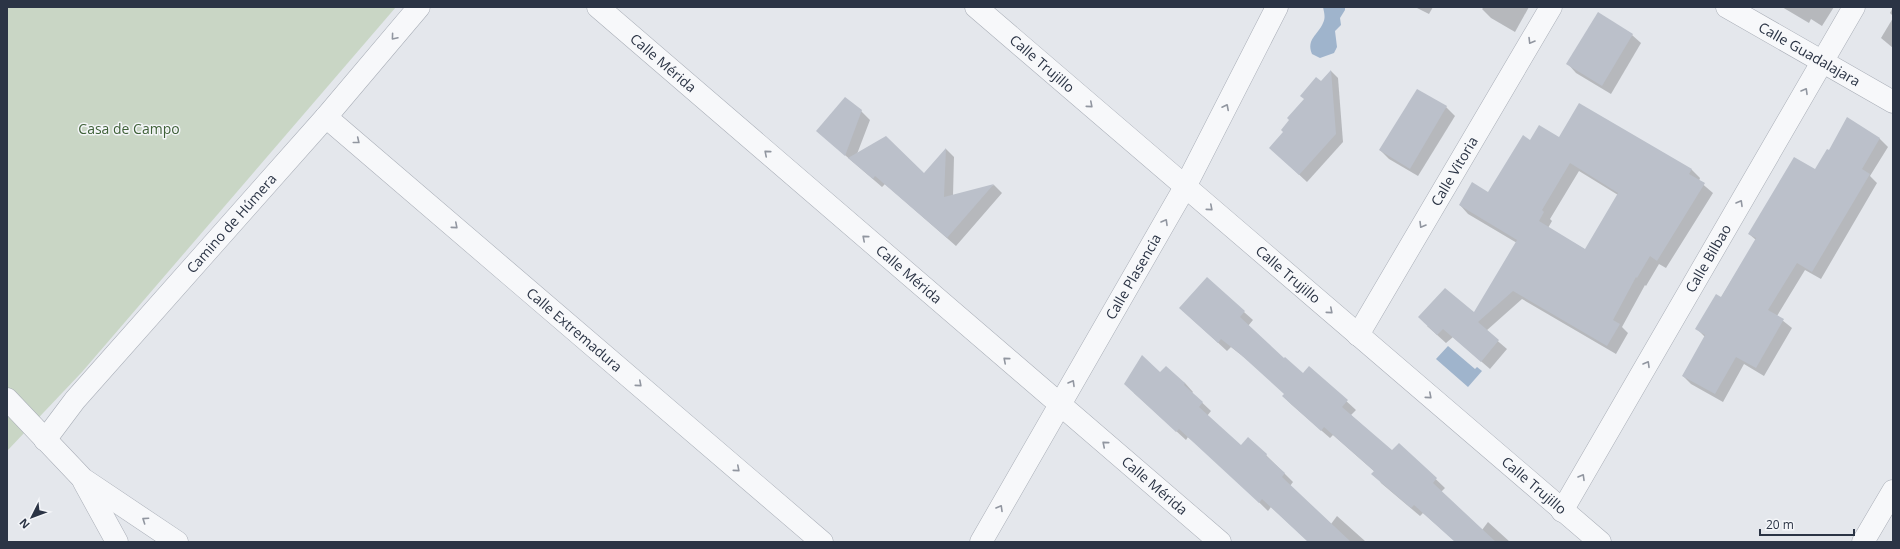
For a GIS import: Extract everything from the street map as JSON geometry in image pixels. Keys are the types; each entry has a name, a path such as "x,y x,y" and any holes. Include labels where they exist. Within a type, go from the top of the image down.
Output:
{"street":[{"name":"Camino de Húmera","path":"45,440 75,400 326,116 419,7"},
{"name":"Calle Mérida","path":"598,7 1220,542"},
{"name":"Calle Trujillo","path":"976,7 1600,542"},
{"name":"Calle Plasencia","path":"981,542 1185,187 1277,7"},
{"name":"Calle Vitoria","path":"1358,334 1551,7"},
{"name":"Calle Guadalajara","path":"1726,7 1893,102"},
{"name":"Calle Bilbao","path":"1562,510 1854,7"},
{"name":"Calle Extremadura","path":"326,116 822,542"},
{"path":"7,399 83,479 177,542"},
{"path":"83,479 117,542"},
{"path":"1863,542 1893,491"}],"green space":[{"name":"Casa de Campo","path":"7,7 396,7 82,372 7,451"}],"water":[{"path":"1323,7 1345,7 1345,10 1340,18 1341,25 1335,31 1337,47 1334,53 1320,58 1312,54 1310,45 1313,37 1324,21"},
{"path":"1448,346 1475,369 1477,367 1482,371 1468,387 1436,359"}],"building":[{"path":"1598,12 1633,34 1602,86 1566,64"},
{"path":"1331,70 1336,134 1299,175 1269,148 1283,132 1281,130 1289,120 1287,118 1304,99 1300,96 1316,77 1321,81"},
{"path":"1417,89 1447,106 1410,169 1379,150"},
{"path":"845,97 862,110 845,156 816,131"},
{"path":"1579,103 1692,169 1689,174 1705,183 1657,261 1650,256 1637,278 1636,277 1613,320 1620,324 1607,346 1513,291 1478,322 1499,340 1481,362 1443,329 1437,335 1418,317 1445,288 1474,312 1517,240 1459,205 1472,182 1488,192 1523,135 1530,140 1539,125 1559,137","holes":["1570,163 1618,193 1585,249 1539,221 1544,212 1542,210"]},
{"path":"1847,117 1880,138 1862,169 1870,174 1812,272 1797,263 1768,310 1784,319 1756,368 1736,357 1715,394 1682,376 1705,335 1695,329 1716,294 1721,297 1756,238 1748,234 1794,157 1815,169 1827,149 1829,150"},
{"path":"886,136 924,173 946,148 944,197 994,184 947,238 875,176 873,179 848,158"},
{"path":"1207,277 1245,311 1240,317 1284,358 1285,357 1303,373 1309,366 1348,400 1342,407 1392,450 1399,443 1437,478 1433,483 1496,542 1455,542 1414,505 1411,508 1371,474 1374,471 1324,427 1321,431 1282,396 1284,394 1240,354 1221,339 1218,343 1179,308"},
{"path":"1142,355 1160,372 1166,366 1185,383 1184,385 1203,402 1199,407 1241,445 1248,437 1267,454 1266,456 1285,473 1282,477 1351,542 1308,542 1262,499 1259,503 1179,429 1176,432 1124,384"}]}
